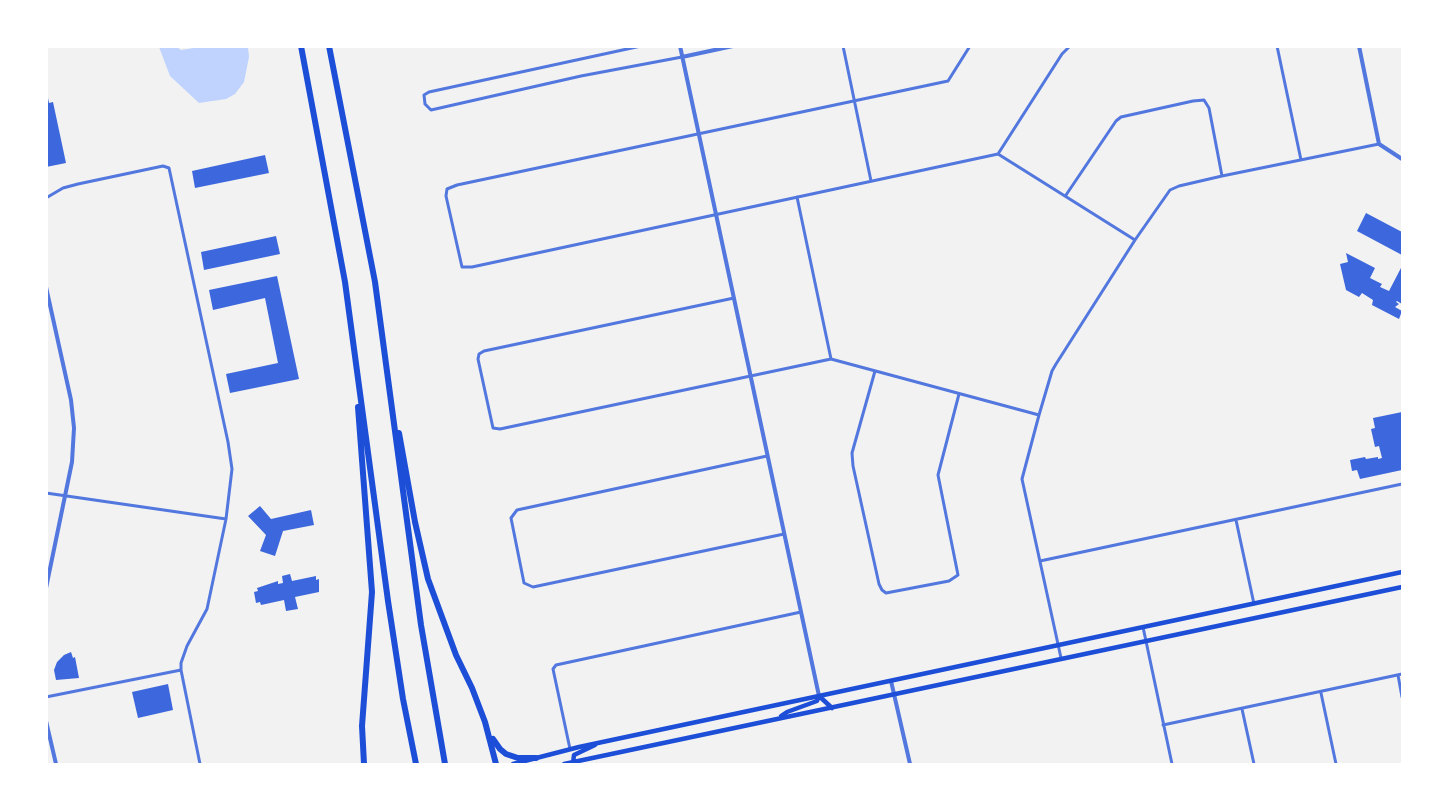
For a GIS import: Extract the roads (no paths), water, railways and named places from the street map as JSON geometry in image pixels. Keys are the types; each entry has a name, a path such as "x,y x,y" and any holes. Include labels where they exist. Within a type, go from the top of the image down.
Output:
{"highway":[{"path":"301,46 345,282 388,601 416,765"},
{"path":"329,46 375,282 421,625 445,765"},
{"path":"382,338 415,522 428,579 456,655 496,744 503,751 518,758 536,758"},
{"path":"354,347 372,592 362,726 365,765"},
{"path":"485,722 496,765"}],"main road":[{"path":"513,765 570,749 1402,572"},
{"path":"564,765 1402,587"},
{"path":"819,696 832,708"},
{"path":"779,718 788,711 817,701 819,696"},
{"path":"573,763 574,755 600,743"}],"street":[{"path":"641,46 429,92 424,95 425,104 431,110 581,76 733,46"},
{"path":"680,46 819,696"},
{"path":"843,46 871,181"},
{"path":"970,46 948,81 698,133 447,189 446,196 462,267 472,267 998,154 1135,240"},
{"path":"998,154 1062,54 1070,46"},
{"path":"1277,46 1301,160"},
{"path":"1359,46 1379,144"},
{"path":"1066,195 1121,117 1193,101 1204,100 1209,108 1222,176"},
{"path":"1061,660 1022,479 1052,371 1135,240 1170,190 1179,186 1379,144 1402,159"},
{"path":"46,198 63,188 78,184 160,167 170,168 232,469 226,519 207,609 187,646 181,670 200,765"},
{"path":"796,197 831,359"},
{"path":"46,286 71,400 74,428 72,462 66,497 46,588"},
{"path":"734,298 478,354 493,428 500,429 831,359 1039,415"},
{"path":"875,371 852,453 879,584 886,593 952,580 957,575 938,475 959,394"},
{"path":"767,456 517,510 511,518 524,583 533,587 784,534"},
{"path":"1041,561 1402,484"},
{"path":"46,493 226,519"},
{"path":"1236,520 1254,604"},
{"path":"570,749 553,669 556,665 801,612"},
{"path":"1143,627 1172,765"},
{"path":"46,697 181,670"},
{"path":"1163,725 1400,675 1402,697"},
{"path":"891,681 910,765"},
{"path":"1320,692 1335,765"},
{"path":"1242,709 1254,765"},
{"path":"46,721 56,765"}],"water":[{"path":"159,47 177,47 181,50 200,47 248,47 249,57 244,82 235,94 226,99 199,103 170,76"}]}
